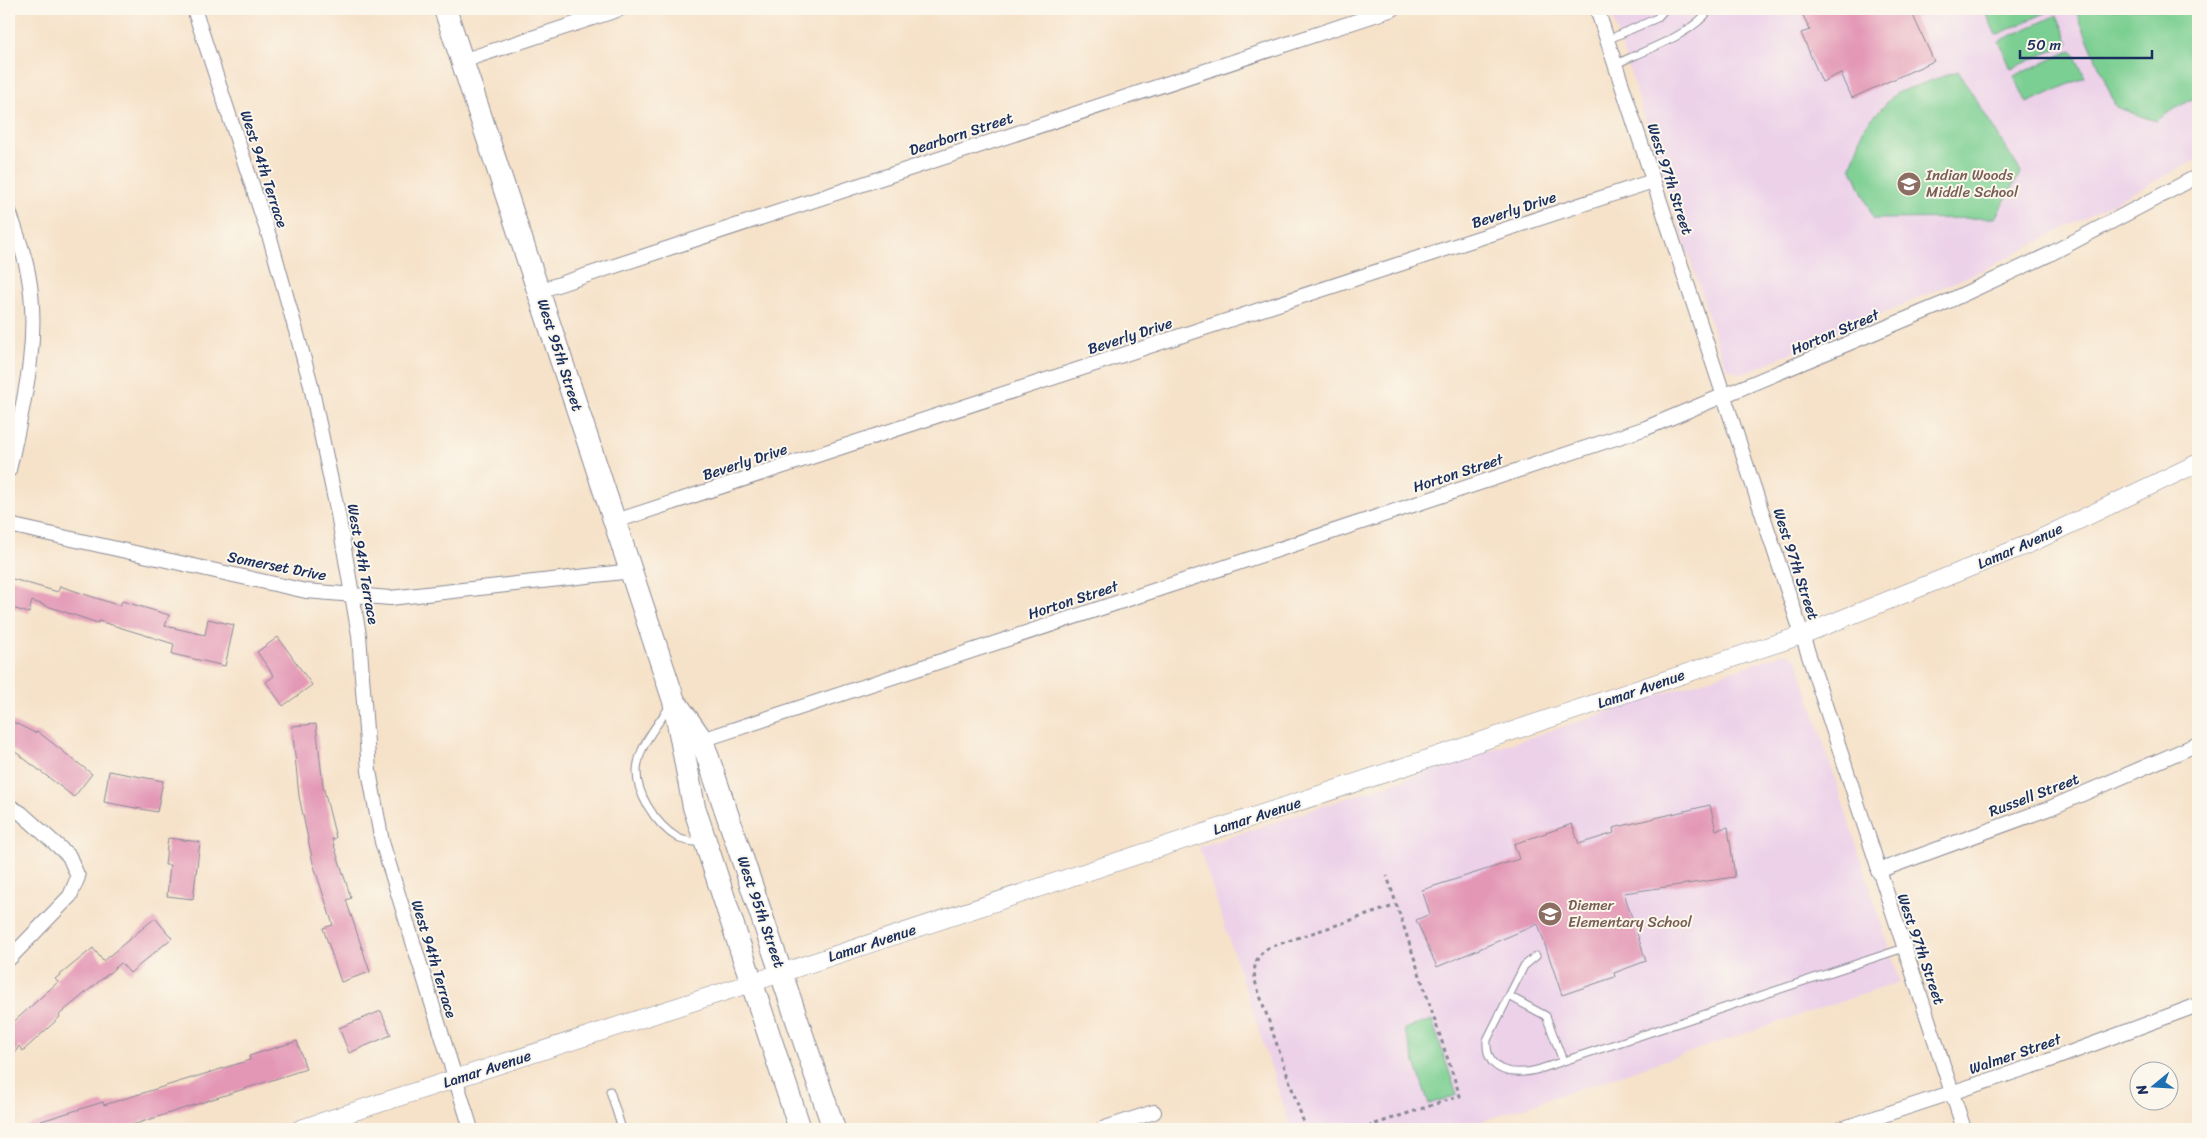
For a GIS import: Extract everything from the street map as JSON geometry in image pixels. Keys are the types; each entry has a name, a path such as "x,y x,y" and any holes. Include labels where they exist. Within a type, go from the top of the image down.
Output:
{"main road":[{"name":"West 95th Street","path":"445,9 674,701 694,806 800,1129"},
{"name":"West 95th Street","path":"674,701 702,740 834,1129"}],"street":[{"name":"West 94th Terrace","path":"194,9 288,298 310,381 338,514 359,634 369,771 382,842 471,1129"},
{"path":"462,61 620,9"},
{"name":"Dearborn Street","path":"539,291 1393,9"},
{"name":"West 97th Street","path":"1597,9 1964,1129"},
{"name":"Horton Street","path":"702,740 1646,428 1904,321 1994,280 2137,210 2198,176"},
{"name":"Beverly Drive","path":"616,521 1654,182"},
{"path":"9,211 28,274 33,314 32,356 28,384 9,470"},
{"name":"Lamar Avenue","path":"300,1129 782,973 1802,635 2031,543 2198,463"},
{"name":"Somerset Drive","path":"9,525 306,591 390,598 632,571"},
{"name":"Russell Street","path":"1878,871 2050,808 2198,744"},
{"path":"9,806 69,856 78,877 70,896 9,959"},
{"name":"Walmer Street","path":"1841,1129 2081,1048 2198,1005"},
{"path":"1102,1129 1154,1112"}],"lane":[{"path":"1607,40 1656,18 1664,9"},
{"path":"1616,64 1702,20 1710,9"},
{"path":"674,701 648,738 637,764 641,793 658,822 680,839 706,844"},
{"path":"1536,956 1524,966 1488,1040 1487,1047 1494,1063 1504,1071 1518,1074 1563,1061 1904,948"},
{"path":"1509,996 1546,1016 1563,1061"},
{"path":"610,1091 622,1129"}],"path":[{"path":"1360,1129 1460,1096 1387,876"},
{"path":"1306,1129 1256,984 1253,974 1255,962 1261,953 1270,946 1397,905"}],"shaded area":[{"name":"Indian Woods Middle School","path":"1610,9 2198,9 2198,159 1987,268 1743,374 1728,369 1720,352"},
{"name":"Diemer Elementary School","path":"1786,653 1797,659 1900,982 1458,1129 1291,1129 1199,847"}],"green space":[{"path":"1984,9 2054,9 1996,35"},
{"path":"2075,9 2198,9 2198,95 2155,121 2116,107"},
{"path":"2057,15 2069,43 2011,69 1999,41"},
{"path":"2072,50 2085,77 2027,103 2014,76"},
{"path":"1958,71 2021,172 1995,218 1874,219 1851,167 1864,127 1896,93"},
{"path":"1432,1020 1457,1095 1429,1104 1404,1029"}],"building":[{"path":"1800,9 1910,9 1934,61 1852,98 1841,73 1822,82 1801,33 1810,30"},
{"path":"9,578 58,592 60,586 120,606 122,601 169,615 165,626 205,635 208,619 234,625 225,666 172,654 174,644 99,621 98,623 32,601 29,613 9,607"},
{"path":"278,637 312,685 283,706 266,682 274,676 257,652"},
{"path":"9,720 35,733 37,731 92,774 74,797 9,747"},
{"path":"316,724 323,786 336,838 332,839 351,898 346,900 370,972 341,982 323,928 333,925 313,863 299,796 292,726"},
{"path":"109,771 163,781 157,812 104,802"},
{"path":"1710,805 1716,830 1728,827 1735,877 1624,893 1646,961 1614,973 1615,977 1562,995 1538,924 1437,967 1416,920 1430,914 1422,890 1519,859 1514,844 1572,824 1579,844 1614,833 1613,828"},
{"path":"168,838 200,842 193,899 167,896 170,865 165,865"},
{"path":"155,918 172,938 130,973 121,963 59,1015 60,1017 23,1051 19,1046 9,1063 9,1026 58,982 55,979 93,948 103,961"},
{"path":"381,1011 391,1035 349,1053 339,1028"},
{"path":"297,1041 306,1069 120,1129 25,1129 25,1126 103,1102 104,1105 250,1060 249,1056"}],"place":[{"name":"Indian Woods Middle School","path":"1909,184"},
{"name":"Diemer Elementary School","path":"1550,914"}]}
